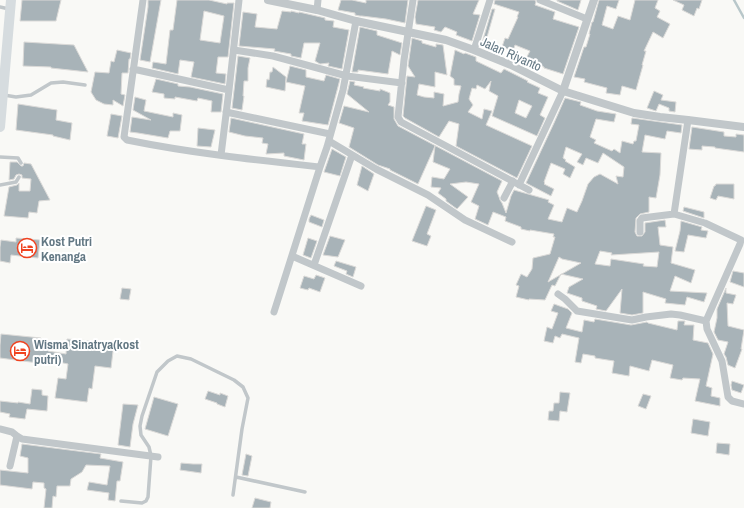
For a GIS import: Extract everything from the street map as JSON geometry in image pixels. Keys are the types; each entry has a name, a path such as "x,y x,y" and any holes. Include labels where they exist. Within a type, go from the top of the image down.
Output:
{"main road":[{"path":"0,127 7,6"}],"street":[{"path":"143,0 124,137 127,140 156,146 320,168"},
{"path":"221,155 239,0"},
{"name":"Jalan Riyanto","path":"268,0 446,40 512,65 563,91 634,113 744,127"},
{"path":"317,10 318,0"},
{"path":"414,0 404,60 398,112 398,117 401,122 529,190"},
{"path":"474,50 490,0"},
{"path":"540,0 587,19"},
{"path":"504,198 516,183 563,91 594,0"},
{"path":"274,312 330,137 346,76 356,21"},
{"path":"234,50 272,56 346,76 402,83"},
{"path":"133,69 229,90"},
{"path":"226,112 330,137 352,155 376,169 428,195 465,220 512,242"},
{"path":"674,214 688,120"},
{"path":"314,265 352,155"},
{"path":"640,232 640,221 642,218 674,214 704,223 741,241 706,321 707,329 722,361 728,397 732,401 744,404"},
{"path":"292,256 361,286"},
{"path":"558,294 577,311 632,320 671,314 706,321"},
{"path":"0,429 12,432 22,439 155,456"},
{"path":"10,466 17,436"}],"lane":[{"path":"3,95 31,95 51,83 63,82 85,85"},
{"path":"0,157 18,158 21,163"},
{"path":"0,185 16,182 19,177"},
{"path":"121,501 142,503 146,501 148,497 155,456 141,435 140,426 157,372 168,361 177,356 191,359 234,380 243,388 248,398 233,495"},
{"path":"236,477 306,492"}],"building":[{"path":"22,0 61,0 56,21 20,21"},
{"path":"148,0 161,0 150,62 140,60"},
{"path":"177,0 209,0 227,4 234,3 228,57 218,57 216,73 226,74 225,84 191,77 194,62 180,60 178,74 152,68 153,62 166,64 170,30 173,30","holes":["204,11 224,16 220,43 200,40"]},
{"path":"341,0 352,0 366,3 366,0 408,0 405,23 360,16 355,15 355,13 338,10"},
{"path":"418,0 479,0 473,14 480,15 472,41 456,35 457,32 445,27 441,32 434,30 435,27 416,24 415,17"},
{"path":"495,0 535,0 535,5 555,12 553,19 579,27 563,74 531,63 529,67 523,64 530,51 515,45 513,51 502,47 505,38 508,39 519,12 494,4"},
{"path":"557,0 581,0 578,10"},
{"path":"599,0 619,0 616,9 607,6 602,25 613,29 618,16 630,20 635,0 658,0 655,8 660,11 657,17 670,24 663,38 653,32 644,51 646,51 636,90 622,86 620,95 606,93 607,88 584,82 585,79 574,77 584,47 586,47"},
{"path":"673,0 702,0 699,9 697,8 694,16 682,10 684,5"},
{"path":"492,9 495,9 485,44 482,43"},
{"path":"282,11 299,12 325,18 325,20 334,21 333,27 349,30 342,69 328,66 329,63 320,64 315,61 320,43 304,43 301,58 291,56 291,54 274,51 275,49 239,46 243,12 257,14 255,27 277,29"},
{"path":"360,27 377,31 377,35 402,43 400,55 392,51 388,74 358,70 358,72 352,72"},
{"path":"412,38 436,47 436,44 443,45 447,75 435,72 435,87 419,84 417,95 434,98 434,92 444,94 443,106 458,102 461,86 454,85 454,79 450,76 455,50 476,57 476,61 501,73 504,69 540,88 538,93 548,97 540,115 545,118 537,136 492,116 498,96 489,91 491,81 485,89 477,85 476,89 472,88 469,99 473,105 468,112 482,119 484,109 492,111 486,125 532,146 517,178 456,146 459,124 449,121 439,137 403,116 407,76 415,77 408,66","holes":["519,100 532,106 526,118 515,113"]},
{"path":"24,42 74,45 88,72 51,67 23,66"},
{"path":"117,50 131,53 128,73 122,73 121,94 125,95 123,106 113,100 113,105 104,104 96,100 91,92 95,72 109,73 111,61 114,62"},
{"path":"238,56 250,58 248,81 244,81 242,110 232,108"},
{"path":"290,66 306,70 306,77 324,81 326,75 340,79 328,125 302,121 304,113 299,113 305,86 286,82"},
{"path":"273,67 286,77 285,91 266,87 267,79 269,80 270,72 272,72"},
{"path":"156,79 178,84 178,86 223,94 221,112 211,112 212,101 198,98 197,101 175,97 175,99 164,98 164,94 152,92"},
{"path":"350,81 355,82 354,85 364,87 363,88 380,91 380,89 390,93 390,102 388,105 394,107 394,119 398,126 502,181 497,192 506,213 514,190 549,200 548,202 554,205 548,219 562,222 567,208 577,212 588,184 594,177 600,174 618,184 616,176 623,177 624,167 603,153 598,163 586,158 583,165 577,162 582,154 566,147 563,158 575,167 570,178 563,174 565,169 551,163 544,184 554,189 551,196 526,183 565,98 581,102 580,105 597,111 616,114 614,122 596,119 590,137 596,140 594,143 612,151 614,149 620,153 622,141 633,144 634,141 636,141 639,125 631,124 632,118 682,125 681,133 667,131 665,139 645,135 642,152 661,153 660,175 656,198 649,197 649,212 640,214 636,218 635,232 637,236 642,236 645,232 645,223 665,220 666,227 658,227 660,245 673,247 671,263 695,270 691,283 675,276 670,291 707,293 704,302 687,297 685,305 665,303 666,299 643,292 643,313 632,315 620,313 622,289 606,311 596,309 597,306 582,301 582,298 567,293 569,287 583,279 562,274 581,263 559,257 548,282 561,275 555,286 552,285 545,300 529,300 516,297 519,286 516,285 521,274 527,277 532,269 533,258 550,254 555,237 553,237 554,234 521,229 521,227 505,221 506,217 493,212 488,225 475,219 479,206 471,202 479,184 466,182 450,184 468,197 457,209 446,201 446,199 438,193 441,188 431,187 432,177 444,179 450,169 433,162 435,146 418,184 390,169 378,165 349,147 354,128 339,123 344,106 369,112 347,94","holes":["600,251 612,253 611,255 659,252 657,267 643,266 644,264 611,259 610,266 595,264"]},
{"path":"654,91 663,95 661,100 676,102 675,112 669,111 669,108 659,104 656,111 647,108"},
{"path":"135,97 146,100 144,111 173,117 173,113 182,115 180,131 170,131 168,138 130,132 132,117 151,120 133,110"},
{"path":"18,104 57,110 56,120 72,123 70,140 53,135 16,130"},
{"path":"111,114 122,116 118,138 107,136"},
{"path":"231,118 304,134 302,144 306,144 304,160 284,156 284,153 266,154 268,144 262,143 263,138 229,132"},
{"path":"692,127 724,132 724,136 736,137 736,134 744,135 744,152 702,146 702,150 689,149"},
{"path":"198,128 215,130 211,147 197,146"},
{"path":"332,149 346,157 340,176 324,172"},
{"path":"10,162 17,162 21,166 23,166 24,163 31,164 50,200 39,201 37,213 29,212 28,218 4,216 9,187 19,183 19,191 30,191 31,179 22,178 22,175 19,174 16,175 14,179 9,180"},
{"path":"362,166 374,174 368,191 357,185"},
{"path":"716,184 734,184 734,199 718,196 716,200 710,198"},
{"path":"426,206 436,210 427,234 431,236 427,246 412,241"},
{"path":"684,207 704,212 704,218 683,211"},
{"path":"311,215 324,220 322,227 309,222"},
{"path":"681,221 702,227 701,230 708,231 706,238 688,235 684,252 675,251"},
{"path":"330,236 345,240 338,257 323,255"},
{"path":"16,238 40,240 38,258 11,255 10,263 0,261 1,240 16,242"},
{"path":"308,238 317,241 311,258 303,255"},
{"path":"336,261 356,267 353,277 346,274 347,271 334,266"},
{"path":"733,271 744,273 744,287 730,282"},
{"path":"316,275 325,278 320,292 309,288 308,290 300,288 304,276 314,279"},
{"path":"122,288 131,289 129,300 120,299"},
{"path":"726,288 726,293 736,295 733,304 727,303 728,326 744,330 742,349 735,368 728,365 724,354 728,342 718,340 714,332 717,309"},
{"path":"554,304 568,309 572,313 566,328 582,332 584,320 594,322 595,319 631,325 647,322 677,330 678,321 685,321 684,325 694,325 693,340 708,343 713,354 706,386 712,388 711,396 720,398 720,406 695,401 700,379 683,378 682,380 670,378 673,365 652,360 649,371 630,366 629,376 612,373 614,361 595,358 595,356 583,354 581,363 575,362 579,338 562,334 560,338 555,336 553,343 544,341 547,327 552,329 558,313 551,311"},
{"path":"1,334 41,338 41,341 50,342 48,351 66,354 67,339 114,343 111,368 95,366 92,389 89,388 87,402 55,398 58,378 66,379 68,364 39,358 38,363 0,358"},
{"path":"732,381 744,385 741,393 732,390"},
{"path":"32,389 42,390 42,395 48,396 47,411 27,409 25,419 9,417 10,414 0,412 0,401 30,404"},
{"path":"208,391 228,396 225,407 205,399"},
{"path":"560,392 570,393 567,412 560,411 559,421 548,420 549,411 553,411 554,403 559,403"},
{"path":"643,394 651,396 646,409 638,406"},
{"path":"154,397 178,404 168,436 145,429"},
{"path":"123,404 138,405 133,424 130,447 118,445"},
{"path":"693,419 710,422 708,436 691,433"},
{"path":"717,443 730,444 729,455 716,453"},
{"path":"22,444 101,454 100,458 123,462 120,481 117,481 115,501 108,500 109,493 87,490 89,482 107,485 110,466 86,465 82,472 71,479 70,486 57,486 56,497 53,496 52,508 44,508 46,489 44,488 44,483 33,482 32,489 0,485 0,470 28,473 28,458 20,456"},
{"path":"246,454 252,456 248,476 242,475"},
{"path":"181,463 202,464 201,473 180,470"},
{"path":"255,498 271,502 270,508 252,508"}],"waterway":[{"path":"734,0 744,18"}],"place":[{"name":"Kost Putri Kenanga","path":"27,248"},
{"name":"Wisma Sinatrya(kost putri)","path":"20,351"}]}
